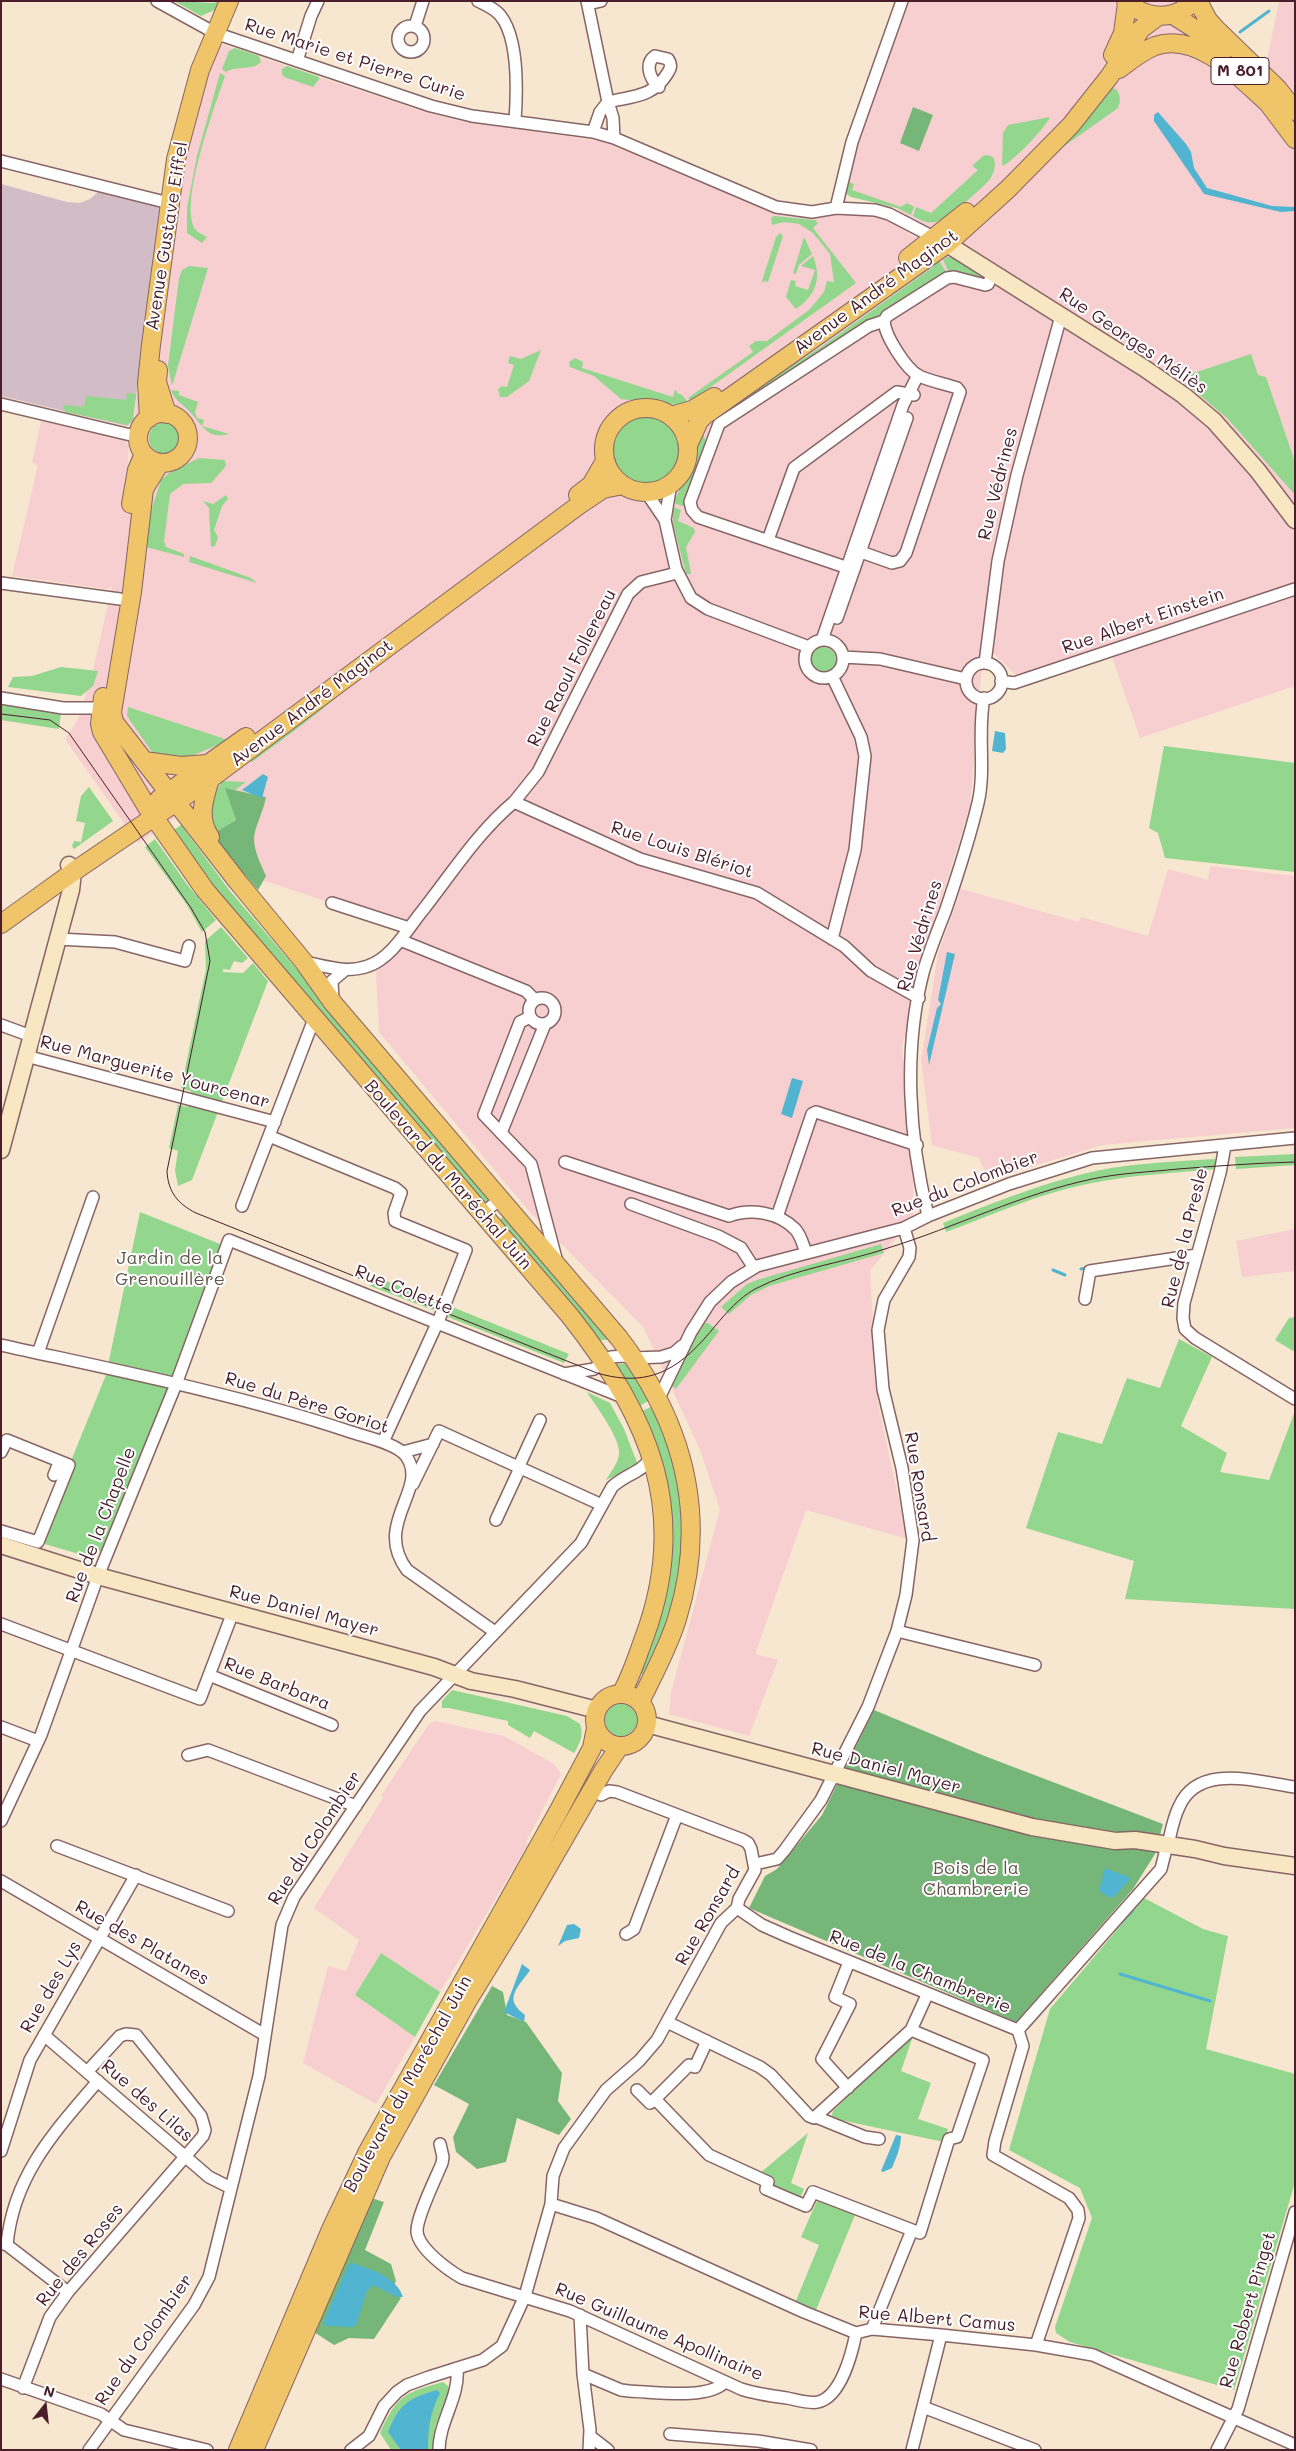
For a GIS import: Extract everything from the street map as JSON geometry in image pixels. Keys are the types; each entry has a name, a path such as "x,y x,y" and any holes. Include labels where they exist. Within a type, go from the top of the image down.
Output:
{"main road":[{"name":"Avenue Gustave Eiffel","path":"168,414 157,382 159,348 178,207 200,102 229,1"},
{"name":"Avenue Gustave Eiffel","path":"149,418 148,376 176,159 200,70 241,1"},
{"name":"M 801","path":"1165,16 1187,9 1196,1 1208,20 1278,89 1295,111"},
{"name":"M 801","path":"1127,2 1195,29 1234,64 1270,104 1295,139"},
{"name":"Avenue André Maginot","path":"671,416 702,404 940,241 1000,183 1073,107 1120,43 1127,2"},
{"name":"Avenue André Maginot","path":"688,445 699,421 705,415 940,241 1050,148 1109,77 1141,29 1165,16"},
{"path":"1109,77 1150,48 1170,43 1183,43 1208,54 1236,74 1270,104"},
{"name":"Rue Georges Méliès","path":"940,241 1144,368 1183,395 1214,421 1258,471 1295,520"},
{"path":"643,408 653,408 671,416 681,426 688,445 687,460 683,470 671,483 658,490 646,492 634,490 623,485 609,470 605,461 606,437 611,426 625,414 643,408"},
{"path":"168,414 174,416 185,426 188,440 187,446 179,457 167,463 152,458 139,436 144,423 149,418 168,414"},
{"path":"152,458 134,481 106,710 144,761 161,805"},
{"path":"152,458 144,489 132,592 106,710 100,724 102,732 122,762 161,805"},
{"name":"Avenue André Maginot","path":"144,761 209,772 586,490 605,461"},
{"name":"Avenue André Maginot","path":"1,915 71,869 209,772 579,505 603,489 623,485"},
{"name":"Boulevard du Maréchal Juin","path":"209,772 201,815 205,830 238,882 304,962 333,1003 501,1198 634,1358 659,1398 675,1437 683,1466 690,1506 689,1551 680,1607 675,1624 640,1702"},
{"name":"Boulevard du Maréchal Juin","path":"161,805 182,822 222,870 238,882"},
{"name":"Boulevard du Maréchal Juin","path":"161,805 205,890 570,1316 625,1398 652,1457 665,1524 663,1570 651,1622 621,1694"},
{"name":"Avenue André Maginot","path":"1,924 71,869"},
{"path":"1,1150 58,939 71,869"},
{"name":"Rue Daniel Mayer","path":"1,1545 98,1576 234,1612 454,1674 482,1684 515,1689 597,1710"},
{"path":"621,1694 628,1695 640,1702 645,1709 647,1724 645,1732 635,1743 620,1747 605,1741 596,1728 597,1710 606,1698 621,1694"},
{"name":"Rue Daniel Mayer","path":"647,1724 835,1776 1032,1827 1115,1841 1135,1840 1166,1848 1295,1866"},
{"name":"Boulevard du Maréchal Juin","path":"238,2450 332,2227 367,2153 562,1805 592,1748 596,1728"},
{"name":"Boulevard du Maréchal Juin","path":"254,2450 381,2157 468,2000 520,1915 603,1771 620,1747"}],"street":[{"name":"Rue Marie et Pierre Curie","path":"157,1 220,35 431,106 472,116 593,132 614,138 776,207 812,212 836,208 875,210 889,214 940,241"},
{"path":"297,61 310,16 318,1"},
{"path":"415,26 424,1"},
{"path":"478,1 499,14 509,33 517,92 515,121"},
{"path":"601,1 588,3 613,118 614,138"},
{"path":"836,208 852,142 902,1"},
{"path":"593,132 600,112 608,102 652,92 659,87"},
{"path":"1,161 169,203"},
{"path":"861,552 892,563 900,561 906,553 960,392 957,388 918,375 894,348 885,330 884,321 887,316 947,278 954,277 985,285 988,284 994,274"},
{"name":"Rue Védrines","path":"985,663 998,562 1017,475 1061,316"},
{"path":"850,569 698,517 692,510 690,502 719,424 869,326 884,321"},
{"path":"825,641 918,375"},
{"path":"768,540 794,468 897,392 911,394"},
{"path":"850,569 861,552 911,394"},
{"path":"1,404 139,436"},
{"path":"665,520 671,483"},
{"path":"646,492 665,520 677,573 691,598 708,609 809,647 825,641 838,647 843,657 839,671 832,676 819,677 808,669 805,658 809,647"},
{"name":"Rue Raoul Follereau","path":"514,802 538,772 628,594 641,582 677,573"},
{"path":"1,583 120,599"},
{"name":"Rue Albert Einstein","path":"1001,681 1014,683 1295,589"},
{"path":"843,657 880,659 966,679"},
{"path":"985,663 999,671 1001,681 998,691 984,698 973,695 969,691 966,679 970,669 985,663"},
{"path":"832,676 861,738 865,756 855,850 832,939"},
{"path":"1,698 63,708 106,710"},
{"name":"Rue Védrines","path":"928,1216 921,1184 913,1114 910,1045 929,955 955,882 978,802 983,744 981,712 984,698"},
{"path":"304,962 345,970 369,966 380,960 400,940 493,822 514,802"},
{"name":"Rue Louis Blériot","path":"514,802 640,859 756,893 850,951 871,971 919,998"},
{"path":"332,903 409,928"},
{"path":"58,939 115,942 185,961 189,946"},
{"path":"400,940 526,991 535,1000 548,1000 554,1006 552,1019 545,1024 502,1133"},
{"path":"333,1003 332,981 345,970"},
{"path":"535,1000 530,1006 530,1017 537,1023 545,1024"},
{"path":"530,1017 520,1022 486,1104 484,1115 531,1164 558,1266"},
{"path":"242,1206 314,1019"},
{"path":"1,1025 31,1036"},
{"name":"Rue Marguerite Yourcenar","path":"26,1056 275,1122"},
{"path":"777,1217 812,1114 816,1112 917,1145"},
{"path":"269,1136 395,1188 401,1193 394,1213 395,1221 466,1250 437,1322 383,1442"},
{"name":"Rue du Colombier","path":"659,1398 685,1343 710,1302 731,1282 754,1268 904,1228 928,1216 1009,1184 1092,1158 1295,1138"},
{"name":"Rue de la Presle","path":"1225,1146 1184,1303 1183,1318 1186,1329 1205,1346 1295,1399"},
{"path":"565,1162 729,1216 750,1210 777,1217 794,1228 806,1253"},
{"path":"38,1353 93,1197"},
{"path":"482,1214 501,1198"},
{"path":"630,1204 718,1236 741,1248 754,1268"},
{"name":"Rue Ronsard","path":"351,2450 369,2436 384,2406 397,2392 407,2385 483,2360 502,2346 525,2296 551,2204 553,2176 568,2140 595,2102 611,2084 645,2055 669,2023 721,1923 737,1908 739,1899 752,1875 755,1864 777,1859 821,1800 835,1776 868,1707 897,1631 906,1595 913,1540 902,1468 883,1389 878,1330 884,1300 909,1257 910,1248 904,1228"},
{"name":"Rue Colette","path":"229,1240 625,1398"},
{"name":"Rue de la Chapelle","path":"1,1821 38,1741 98,1576 176,1384 229,1240"},
{"path":"1085,1299 1090,1271 1198,1255"},
{"name":"Rue du Colombier","path":"604,1364 611,1357 661,1358 674,1353 685,1343"},
{"name":"Rue du Père Goriot","path":"1,1345 176,1384 313,1419 383,1442 403,1452 411,1464 410,1490 394,1533 395,1547 400,1560 407,1570 495,1632"},
{"path":"564,1374 594,1369 604,1364"},
{"path":"496,1520 540,1420"},
{"path":"410,1490 439,1431 602,1505"},
{"path":"1,1531 38,1542 60,1470 69,1465 6,1440 2,1446"},
{"path":"403,1452 433,1444"},
{"name":"Rue du Colombier","path":"89,2450 194,2306 209,2277 259,2076 278,1946 285,1915 297,1894 420,1711 580,1543 612,1487 620,1480 644,1468 652,1457"},
{"path":"1,1624 200,1699 234,1612"},
{"path":"897,1631 1035,1664"},
{"name":"Rue Barbara","path":"209,1675 332,1725"},
{"path":"1,1727 38,1741"},
{"path":"188,1755 208,1750 356,1806"},
{"name":"Rue de la Chambrerie","path":"737,1908 762,1925 928,1995 1018,2030 1161,1869 1179,1806 1199,1784 1218,1778 1295,1788"},
{"path":"601,1795 609,1791 617,1792 748,1843 755,1864"},
{"path":"626,1934 634,1928 677,1815"},
{"path":"57,1846 228,1911"},
{"name":"Rue des Lys","path":"1,2151 30,2060 136,1875"},
{"name":"Rue des Platanes","path":"1,1881 265,2035"},
{"path":"848,2088 822,2059 850,2004 835,1997 850,1962"},
{"path":"816,2117 911,2030 928,1995"},
{"path":"669,2023 766,2070 809,2116 816,2117 865,2137 879,2139"},
{"path":"655,2099 709,2155 768,2182 766,2189 806,2206 812,2192 920,2233 949,2139 957,2137 983,2060 911,2030"},
{"path":"1018,2030 1023,2046 995,2141 993,2155 1069,2198 1078,2210 1079,2218 1036,2345"},
{"name":"Rue des Roses","path":"23,2388 50,2317 68,2292 204,2136 204,2123 200,2116 136,2034 120,2036 87,2072"},
{"name":"Rue des Lilas","path":"44,2035 209,2177 231,2188"},
{"path":"636,2090 650,2103 689,2065 695,2067 706,2041"},
{"path":"68,2292 4,2244 7,2213 42,2147 98,2081"},
{"name":"Rue Guillaume Apollinaire","path":"440,2144 443,2156 442,2163 418,2222 417,2233 421,2241 442,2264 455,2274 580,2315 725,2382 754,2393 809,2402 820,2401 830,2396 837,2387 852,2353 856,2333"},
{"name":"Rue Albert Camus","path":"551,2204 596,2218 804,2312 843,2326 856,2333 872,2330 941,2335 1036,2345 1093,2355 1295,2445"},
{"name":"Rue Robert Pinget","path":"1217,2450 1232,2417 1238,2409 1295,2212"},
{"path":"872,2330 912,2230"},
{"path":"580,2315 583,2374 590,2436 589,2450"},
{"path":"912,2450 941,2335"},
{"path":"439,2450 445,2416 456,2391 456,2368"},
{"path":"583,2374 629,2392 702,2393 719,2388 725,2382"},
{"path":"1,2379 101,2414 111,2419 118,2428 207,2450"},
{"path":"923,2407 1035,2450"},
{"path":"670,2434 758,2441 811,2450"},
{"path":"590,2436 608,2450"}],"shaded area":[{"path":"898,1 1181,1 1262,84 1279,1 1295,1 1295,686 1140,738 1112,657 1015,674 994,654 991,561 970,806 930,935 902,1047 913,1167 913,1216 870,1271 878,1403 907,1539 806,1510 755,1654 778,1660 749,1736 669,1714 671,1693 720,1509 700,1450 644,1328 529,1211 379,1032 376,974 403,927 241,873 214,837 206,808 190,808 138,843 65,739 78,719 91,679 112,586 107,589 12,576 38,465 32,463 41,421 125,440 129,446 127,473 133,441 136,398 189,90 206,39 415,109 456,120 601,141 748,202 793,215 858,214 887,220 913,236 931,243 897,208 845,192 879,52"},
{"path":"1,184 67,202 80,203 90,199 98,192 160,205 133,421 127,426 1,396"},
{"path":"1211,866 1295,876 1295,1128 1102,1145 989,1180 979,1158 932,1145 921,1061 938,954 961,889 1079,922 1081,917 1148,936 1168,869 1207,880"},
{"path":"1295,1229 1295,1271 1242,1277 1236,1241"},
{"path":"435,1721 504,1736 554,1764 561,1774 526,1842 528,1844 440,1992 381,1953 355,1995 415,2037 376,2104 303,2063 328,1966 346,1971 359,1940 314,1908 383,1798 381,1796 429,1724"}],"green space":[{"path":"174,1 214,3 219,1 215,10 201,16"},
{"path":"235,48 259,56 261,62 257,65 226,72 222,69 229,51"},
{"path":"287,66 320,78 313,87 284,77 282,69"},
{"path":"220,73 225,76 207,129 195,173 192,193 191,211 193,225 197,231 207,237 202,243 187,233 187,208 197,156"},
{"path":"1113,88 1118,91 1120,96 1118,108 1063,147 1062,146"},
{"path":"913,107 933,115 919,151 900,143"},
{"path":"1050,117 1028,144 1002,166 1003,133 1008,125"},
{"path":"983,156 993,157 994,160 993,174 964,204 935,222 926,222 913,216 916,207 931,213 978,170 972,166"},
{"path":"847,181 854,184 852,190 901,207 907,203 914,207 911,215 897,208 851,197 845,193"},
{"path":"774,216 815,220 818,223 813,228 856,283 691,401 688,398 753,352 749,346 756,341 767,341 809,310 824,292 827,281 834,282 830,254 813,233 799,224 784,222 772,225 771,218"},
{"path":"780,233 783,236 768,282 763,281 761,284 776,237"},
{"path":"804,237 812,254 799,265 796,274 793,273"},
{"path":"813,256 817,272 815,286 813,292 796,309 786,297 791,280 796,281 795,286 808,290 815,270 801,266"},
{"path":"947,257 954,258 984,278 982,280 949,273 943,260"},
{"path":"939,260 947,274 742,401 742,398 821,347 933,267"},
{"path":"189,266 208,268 172,386 168,366 179,278 182,270"},
{"path":"541,350 529,381 507,397 500,397 498,389 502,386 507,387 514,365 508,363 510,356 521,359"},
{"path":"1251,354 1258,375 1266,377 1295,462 1295,495 1227,418 1183,381 1185,376"},
{"path":"575,358 583,362 582,368 673,397 675,390 688,402 676,405 621,399 594,376 570,367 569,362"},
{"path":"171,390 179,391 179,395 198,402 195,413 197,418 204,420 202,426 188,410 177,400"},
{"path":"127,393 136,394 133,419 128,425 65,412 63,405 84,407 86,396 126,400"},
{"path":"646,417 659,420 670,427 677,438 680,451 677,464 670,475 659,482 646,485 633,482 622,475 615,464 612,451 615,438 622,427 633,420"},
{"path":"165,422 171,423 176,427 180,432 180,444 176,449 171,453 165,454 159,453 154,449 150,444 149,438 150,432 154,427 159,423"},
{"path":"202,426 229,434 216,435"},
{"path":"702,430 707,445 686,505 682,506 674,503 674,500 692,468 697,439"},
{"path":"199,458 225,460 226,466 211,483 183,484 170,494 164,541 166,547 184,554 184,557 146,547 150,514 161,480 169,473"},
{"path":"226,495 228,499 222,506 214,530 218,537 215,546 211,547 209,508 203,501 213,504"},
{"path":"673,507 681,510 678,521 694,528 695,532 686,547 691,574 686,574 673,523"},
{"path":"190,556 251,578 257,583 189,562"},
{"path":"823,647 832,651 836,660 832,669 823,673 814,669 810,660 814,651"},
{"path":"61,667 98,671 93,686 81,696 8,687 13,677 32,676"},
{"path":"356,680 318,712 252,762 248,758"},
{"path":"1,703 61,713 59,729 1,720"},
{"path":"128,707 228,740 190,756 171,758 161,756 152,752 127,716"},
{"path":"1164,746 1295,763 1295,872 1165,858 1158,833 1149,828"},
{"path":"223,781 246,782 235,790 226,789 236,820 211,835 210,812 212,800"},
{"path":"89,787 113,821 74,849 72,846 74,841 81,842 85,823 76,821 81,796"},
{"path":"225,788 266,797 254,838 256,853 266,876 258,890 211,835 236,820"},
{"path":"181,825 230,891 493,1199 483,1208 243,925 171,832"},
{"path":"155,839 186,883 216,920 202,932 187,905 145,847"},
{"path":"221,927 248,958 242,963 234,961 230,970 223,969 223,972 243,973 253,963 268,981 192,1180 178,1186 175,1170 178,1151 169,1148 178,1105 188,1107 191,1091 181,1088 206,969 205,941"},
{"path":"1295,1154 1295,1165 1236,1169 1235,1157"},
{"path":"1215,1159 1216,1169 1135,1176 1087,1184 1033,1199 946,1232 943,1223 1027,1191 1096,1171 1147,1164"},
{"name":"Jardin de la Grenouillère","path":"140,1212 220,1244 219,1248 222,1249 175,1374 110,1536 102,1550 89,1557 38,1542 106,1375"},
{"path":"506,1214 613,1339 594,1341 496,1223"},
{"path":"881,1244 884,1253 769,1286 751,1295 729,1314 721,1307 747,1284 757,1280"},
{"path":"374,1276 437,1301 433,1310 370,1286"},
{"path":"452,1307 569,1354 564,1363 448,1317"},
{"path":"1295,1317 1295,1349 1293,1351 1275,1340 1289,1318"},
{"path":"703,1323 708,1323 719,1331 676,1389 669,1384"},
{"path":"1179,1339 1212,1357 1181,1426 1227,1453 1220,1472 1269,1480 1295,1411 1295,1609 1125,1599 1134,1561 1026,1528 1058,1432 1102,1444 1127,1378 1160,1388"},
{"path":"629,1364 652,1399 636,1408 614,1365"},
{"path":"587,1392 610,1403 624,1429 638,1465 606,1480 617,1461 619,1448 602,1414"},
{"path":"655,1405 667,1426 684,1517 677,1597 646,1676 638,1672 668,1573 638,1413"},
{"path":"452,1690 567,1716 580,1724 582,1732 580,1743 574,1753 534,1731 530,1738 508,1725 508,1721 442,1708 442,1701"},
{"path":"621,1704 627,1705 632,1709 636,1714 636,1726 632,1731 627,1735 621,1736 615,1735 610,1731 606,1726 605,1720 606,1714 610,1709 615,1705"},
{"name":"Bois de la Chambrerie","path":"874,1710 982,1755 1163,1824 1155,1854 1133,1889 1016,2022 749,1908 765,1876 777,1869 822,1815"},
{"path":"1144,1898 1203,1929 1228,1936 1206,2049 1295,2074 1295,2182 1234,2390 1070,2342 1056,2333 1055,2327 1092,2218 1080,2188 1009,2150 1050,2009"},
{"path":"381,1953 440,1992 415,2037 355,1995"},
{"path":"492,1986 503,1992 507,2015 526,2022 562,2073 558,2101 571,2119 559,2135 517,2118 506,2162 477,2169 456,2152 453,2137 469,2104 434,2085"},
{"path":"909,2039 912,2039 901,2071 931,2083 918,2119 948,2129 944,2142 831,2118 833,2111"},
{"path":"808,2133 791,2183 804,2189 800,2198 773,2186 775,2179 760,2173"},
{"path":"368,2197 384,2202 365,2250 391,2264 396,2281 391,2291 401,2298 374,2339 349,2338 334,2345 314,2332"},
{"path":"817,2201 855,2215 816,2310 795,2303 819,2245 801,2237"},
{"path":"443,2382 448,2386 449,2391 435,2427 434,2450 391,2450 380,2433 397,2403 410,2393"}],"water":[{"path":"1158,112 1186,144 1191,152 1194,168 1207,188 1272,206 1295,207 1295,211 1281,212 1204,194 1154,121 1154,115"},
{"path":"995,731 1005,733 1006,749 1003,753 992,751"},
{"path":"263,774 268,777 262,798 242,790"},
{"path":"947,952 955,954 929,1065 927,1050 937,1008 941,1004 938,1000"},
{"path":"792,1078 803,1081 792,1118 781,1114"},
{"path":"1105,1868 1131,1878 1111,1898 1099,1891"},
{"path":"574,1924 581,1929 579,1938 565,1941 558,1946 567,1925"},
{"path":"522,1964 530,1970 515,1992 514,2001 518,2009 525,2015 524,2022 504,2012"},
{"path":"896,2135 901,2136 897,2156 892,2168 883,2172 881,2171"},
{"path":"352,2263 389,2279 400,2290 403,2297 397,2297 373,2285 367,2291 356,2325 353,2327 325,2326 324,2321 349,2264"},
{"path":"437,2390 440,2393 430,2421 428,2450 401,2450 388,2432 396,2415 412,2399"}],"waterway":[{"path":"1240,32 1269,11"},
{"path":"1081,1269 1090,1267"},
{"path":"1053,1270 1065,1275"},
{"path":"1115,1929 1132,1911"},
{"path":"1120,1974 1210,2001"},
{"path":"1030,2025 1053,1999"}],"tram line":[{"path":"1,714 50,720 69,733 191,908 205,932 210,961 167,1171 169,1185 179,1201 196,1213 597,1373 634,1378 650,1376 664,1371 678,1363 691,1352 724,1315 744,1297 770,1282 913,1240 1014,1202 1066,1185 1124,1174 1295,1162"}]}
